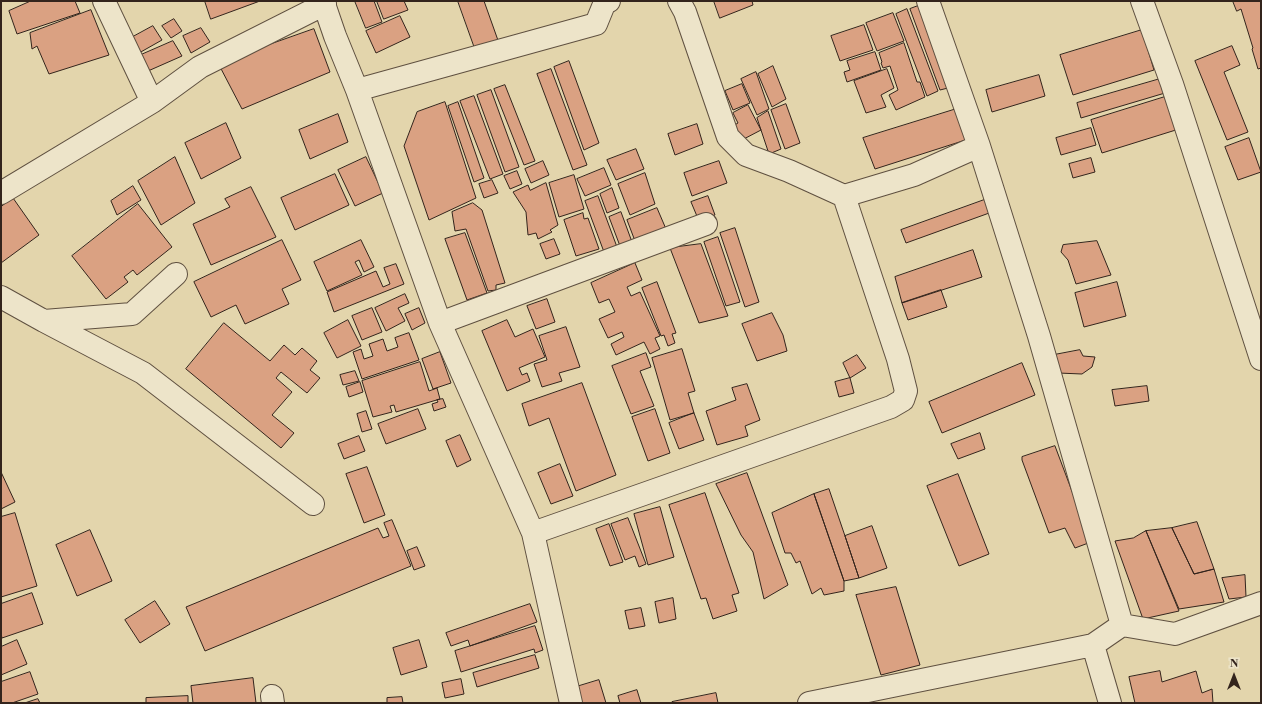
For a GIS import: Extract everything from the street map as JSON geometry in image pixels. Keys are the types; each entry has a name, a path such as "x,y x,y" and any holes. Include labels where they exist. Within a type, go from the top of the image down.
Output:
{"street":[{"path":"104,1 152,102"},
{"path":"588,1 596,24"},
{"path":"596,24 605,2 609,1"},
{"path":"679,1 685,12 728,137 746,155 789,171 844,196 914,175 979,146"},
{"path":"928,1 979,146 1039,336 1122,625"},
{"path":"1142,1 1172,84 1261,359"},
{"path":"1,193 152,102 200,67 324,3 335,36 357,90 440,323 533,533 572,703"},
{"path":"357,90 596,24"},
{"path":"533,533 891,407 903,400 906,391 898,359 844,196"},
{"path":"440,323 706,224"},
{"path":"44,321 132,314 176,274"},
{"path":"1,297 143,373 313,504"},
{"path":"809,703 1093,645 1122,625 1176,634 1261,603"},
{"path":"1093,645 1110,703"}],"building":[{"path":"31,1 75,1 80,13 17,34 9,11"},
{"path":"205,1 260,1 211,19"},
{"path":"355,1 374,1 382,22 366,28"},
{"path":"377,1 404,1 408,10 384,19"},
{"path":"458,1 484,1 500,46 477,54"},
{"path":"714,1 752,1 753,5 720,18"},
{"path":"1233,1 1261,1 1261,68 1258,69 1241,9 1237,11"},
{"path":"926,3 956,86 940,90 910,9"},
{"path":"907,9 938,91 927,96 896,14"},
{"path":"91,10 109,55 49,74 37,46 32,49 30,33"},
{"path":"893,13 904,41 877,51 866,23"},
{"path":"400,16 410,37 376,53 366,31"},
{"path":"174,19 182,31 171,38 162,26"},
{"path":"864,25 873,50 840,61 831,36"},
{"path":"153,26 162,40 139,53 131,38"},
{"path":"201,28 210,42 191,53 183,36"},
{"path":"314,29 330,72 242,109 218,63"},
{"path":"1142,30 1154,70 1073,95 1060,55"},
{"path":"173,41 182,56 148,71 141,55"},
{"path":"904,43 917,82 920,82 925,97 896,110 889,95 898,90 890,66 883,68 879,53"},
{"path":"1232,46 1240,65 1224,72 1248,132 1227,140 1195,61"},
{"path":"875,52 881,70 847,82 844,72 850,70 847,61"},
{"path":"569,61 599,143 584,150 554,67"},
{"path":"773,66 786,99 772,107 758,74"},
{"path":"551,69 587,165 573,170 537,74"},
{"path":"887,69 894,88 881,95 886,107 866,113 854,81"},
{"path":"756,72 769,109 757,115 741,79"},
{"path":"1039,75 1045,96 992,112 986,90"},
{"path":"1160,79 1165,93 1081,118 1077,103"},
{"path":"742,84 750,103 733,110 725,91"},
{"path":"505,85 535,161 524,165 494,89"},
{"path":"491,90 519,167 505,172 477,95"},
{"path":"474,96 503,174 490,179 460,101"},
{"path":"1168,96 1179,129 1102,153 1091,120"},
{"path":"445,102 476,198 429,220 404,146 417,112"},
{"path":"458,102 484,178 474,182 448,106"},
{"path":"786,104 800,143 785,149 771,110"},
{"path":"748,105 761,130 740,141 733,126 738,123 733,113"},
{"path":"963,107 972,138 875,169 863,138"},
{"path":"768,111 781,149 769,154 757,118"},
{"path":"338,114 348,142 310,159 299,130"},
{"path":"226,123 241,158 201,179 185,143"},
{"path":"697,124 703,144 675,155 668,134"},
{"path":"1091,128 1096,145 1061,155 1056,138"},
{"path":"1249,138 1261,172 1238,180 1225,147"},
{"path":"636,149 644,169 616,180 607,160"},
{"path":"175,157 195,203 161,225 138,181"},
{"path":"366,157 383,193 355,206 338,170"},
{"path":"1091,158 1095,172 1073,178 1069,164"},
{"path":"543,161 549,175 531,183 525,169"},
{"path":"719,161 727,183 692,196 684,173"},
{"path":"604,168 611,185 585,196 577,179"},
{"path":"517,171 522,184 510,189 504,176"},
{"path":"645,173 655,204 630,215 618,184"},
{"path":"335,174 349,205 295,230 281,198"},
{"path":"574,175 584,209 559,217 549,183"},
{"path":"492,180 498,193 484,198 479,184"},
{"path":"546,183 558,225 550,230 552,232 538,239 536,233 528,235 526,212 513,192 528,185 530,190"},
{"path":"133,186 141,200 117,215 111,201"},
{"path":"251,187 276,237 211,265 193,224 230,207 225,199"},
{"path":"612,188 619,208 607,213 600,194"},
{"path":"598,196 617,247 604,252 585,201"},
{"path":"708,196 715,215 699,221 691,202"},
{"path":"13,198 39,235 1,263 1,207"},
{"path":"987,199 992,212 906,243 901,230"},
{"path":"473,203 482,210 505,283 496,285 496,290 488,291 466,229 455,231 452,212"},
{"path":"138,204 172,247 137,275 133,270 124,277 128,282 106,299 72,256"},
{"path":"657,208 666,229 635,241 627,220"},
{"path":"621,212 632,242 620,246 609,217"},
{"path":"583,213 584,219 588,218 599,249 576,256 564,220"},
{"path":"735,228 759,302 745,307 720,233"},
{"path":"465,233 487,293 467,300 445,239"},
{"path":"718,237 740,302 726,306 704,242"},
{"path":"554,239 560,254 546,259 540,244"},
{"path":"282,240 301,280 282,289 289,304 245,324 236,305 211,317 194,282"},
{"path":"361,240 374,267 364,272 359,260 355,262 362,275 327,291 314,262"},
{"path":"1097,241 1111,275 1076,284 1068,260 1061,252 1063,245"},
{"path":"701,244 728,316 699,323 670,248"},
{"path":"973,250 982,277 902,303 895,277"},
{"path":"635,263 642,280 627,287 631,296 640,292 660,336 655,338 660,349 650,354 644,342 616,355 611,344 624,337 622,332 608,338 599,319 615,312 609,299 599,303 591,283"},
{"path":"396,264 404,284 334,312 327,292 376,271 383,287 390,284 384,268"},
{"path":"657,282 676,333 672,334 675,343 668,346 664,335 661,336 642,288"},
{"path":"1117,282 1126,316 1084,327 1075,293"},
{"path":"941,290 947,307 908,320 902,303"},
{"path":"405,294 409,303 398,308 405,321 386,331 375,308"},
{"path":"547,299 555,322 536,329 527,306"},
{"path":"372,308 382,332 362,340 352,316"},
{"path":"419,308 425,323 412,330 405,314"},
{"path":"772,313 783,335 787,351 757,361 742,324"},
{"path":"348,320 361,346 337,358 324,333"},
{"path":"507,320 515,337 533,329 545,357 519,368 522,375 527,373 530,381 507,391 482,331"},
{"path":"224,323 270,361 284,345 295,355 302,348 317,361 310,370 320,378 307,393 281,372 276,378 292,392 272,415 294,433 281,448 186,369"},
{"path":"566,327 580,367 559,373 562,381 542,387 534,364 547,360 539,336"},
{"path":"409,333 419,360 362,379 353,352 361,349 364,359 373,356 369,344 383,339 387,351 398,347 395,338"},
{"path":"682,349 695,391 688,393 694,413 670,420 652,358"},
{"path":"1080,350 1083,356 1095,357 1092,367 1082,374 1058,373 1054,355"},
{"path":"440,352 451,383 433,389 422,359"},
{"path":"646,353 651,367 640,371 654,406 631,414 612,366"},
{"path":"857,355 866,368 850,378 843,363"},
{"path":"420,362 429,391 437,388 440,399 396,412 394,405 390,406 392,412 373,417 362,381"},
{"path":"1022,363 1035,395 942,433 929,402"},
{"path":"355,371 359,381 343,385 340,375"},
{"path":"850,378 854,393 839,397 835,382"},
{"path":"360,382 363,392 349,397 346,387"},
{"path":"582,383 616,475 576,491 549,418 529,426 522,404"},
{"path":"747,384 760,420 745,426 748,436 717,445 706,411 736,400 732,388"},
{"path":"1147,386 1149,401 1115,406 1112,390"},
{"path":"443,399 446,407 434,411 432,404 438,402 437,400"},
{"path":"418,409 426,429 386,444 378,424"},
{"path":"655,409 670,453 648,461 632,417"},
{"path":"366,411 372,429 362,432 357,414"},
{"path":"694,413 704,440 679,449 669,423"},
{"path":"980,433 985,449 958,459 951,444"},
{"path":"460,435 471,460 457,467 446,441"},
{"path":"359,436 365,451 344,459 338,444"},
{"path":"1055,446 1091,542 1075,548 1065,528 1049,533 1022,460 1022,457"},
{"path":"560,464 573,496 551,504 538,473"},
{"path":"367,467 385,515 364,523 346,474"},
{"path":"1,472 15,502 1,509"},
{"path":"747,473 788,585 764,599 753,552 741,535 716,484"},
{"path":"958,474 989,554 959,566 927,486"},
{"path":"829,489 859,578 844,581 814,494"},
{"path":"705,493 739,593 732,595 737,611 713,619 706,598 701,599 669,505"},
{"path":"814,494 844,581 844,591 824,595 821,588 812,594 800,561 796,563 791,553 785,553 772,513"},
{"path":"660,507 674,557 648,565 634,514"},
{"path":"15,513 37,586 1,597 1,517"},
{"path":"628,518 646,564 639,567 635,556 625,560 611,524"},
{"path":"392,520 411,566 205,651 186,607 378,528 383,538 389,536 384,523"},
{"path":"1197,522 1214,569 1194,574 1172,528"},
{"path":"609,524 623,562 610,566 596,529"},
{"path":"872,526 887,568 859,578 845,536"},
{"path":"1172,528 1194,574 1214,569 1224,602 1179,609 1146,531"},
{"path":"90,530 112,581 77,596 56,545"},
{"path":"1146,531 1179,611 1143,619 1115,541 1133,538"},
{"path":"417,547 425,566 414,570 407,551"},
{"path":"1245,575 1246,597 1229,599 1222,578"},
{"path":"896,587 920,665 881,675 856,595"},
{"path":"32,593 43,624 2,638 1,604"},
{"path":"673,598 676,619 659,623 655,602"},
{"path":"155,601 170,624 140,643 125,620"},
{"path":"530,604 537,622 470,646 468,640 451,646 446,633"},
{"path":"641,608 645,626 629,629 625,611"},
{"path":"535,626 543,650 535,653 534,649 461,672 455,651"},
{"path":"17,640 27,664 1,675 1,647"},
{"path":"419,640 427,667 401,675 393,648"},
{"path":"535,655 539,668 477,687 473,673"},
{"path":"1160,671 1162,682 1196,671 1202,693 1212,689 1213,703 1135,703 1129,677"},
{"path":"30,672 38,694 12,703 1,703 1,682"},
{"path":"253,678 256,703 193,703 191,686"},
{"path":"461,679 464,694 445,698 442,683"},
{"path":"599,680 606,703 581,703 576,687"},
{"path":"637,690 641,703 620,703 618,696"},
{"path":"716,693 718,703 672,703 672,702"},
{"path":"188,696 188,703 146,703 146,698"},
{"path":"402,697 403,703 387,703 387,698"},
{"path":"38,699 40,703 25,703"}]}
